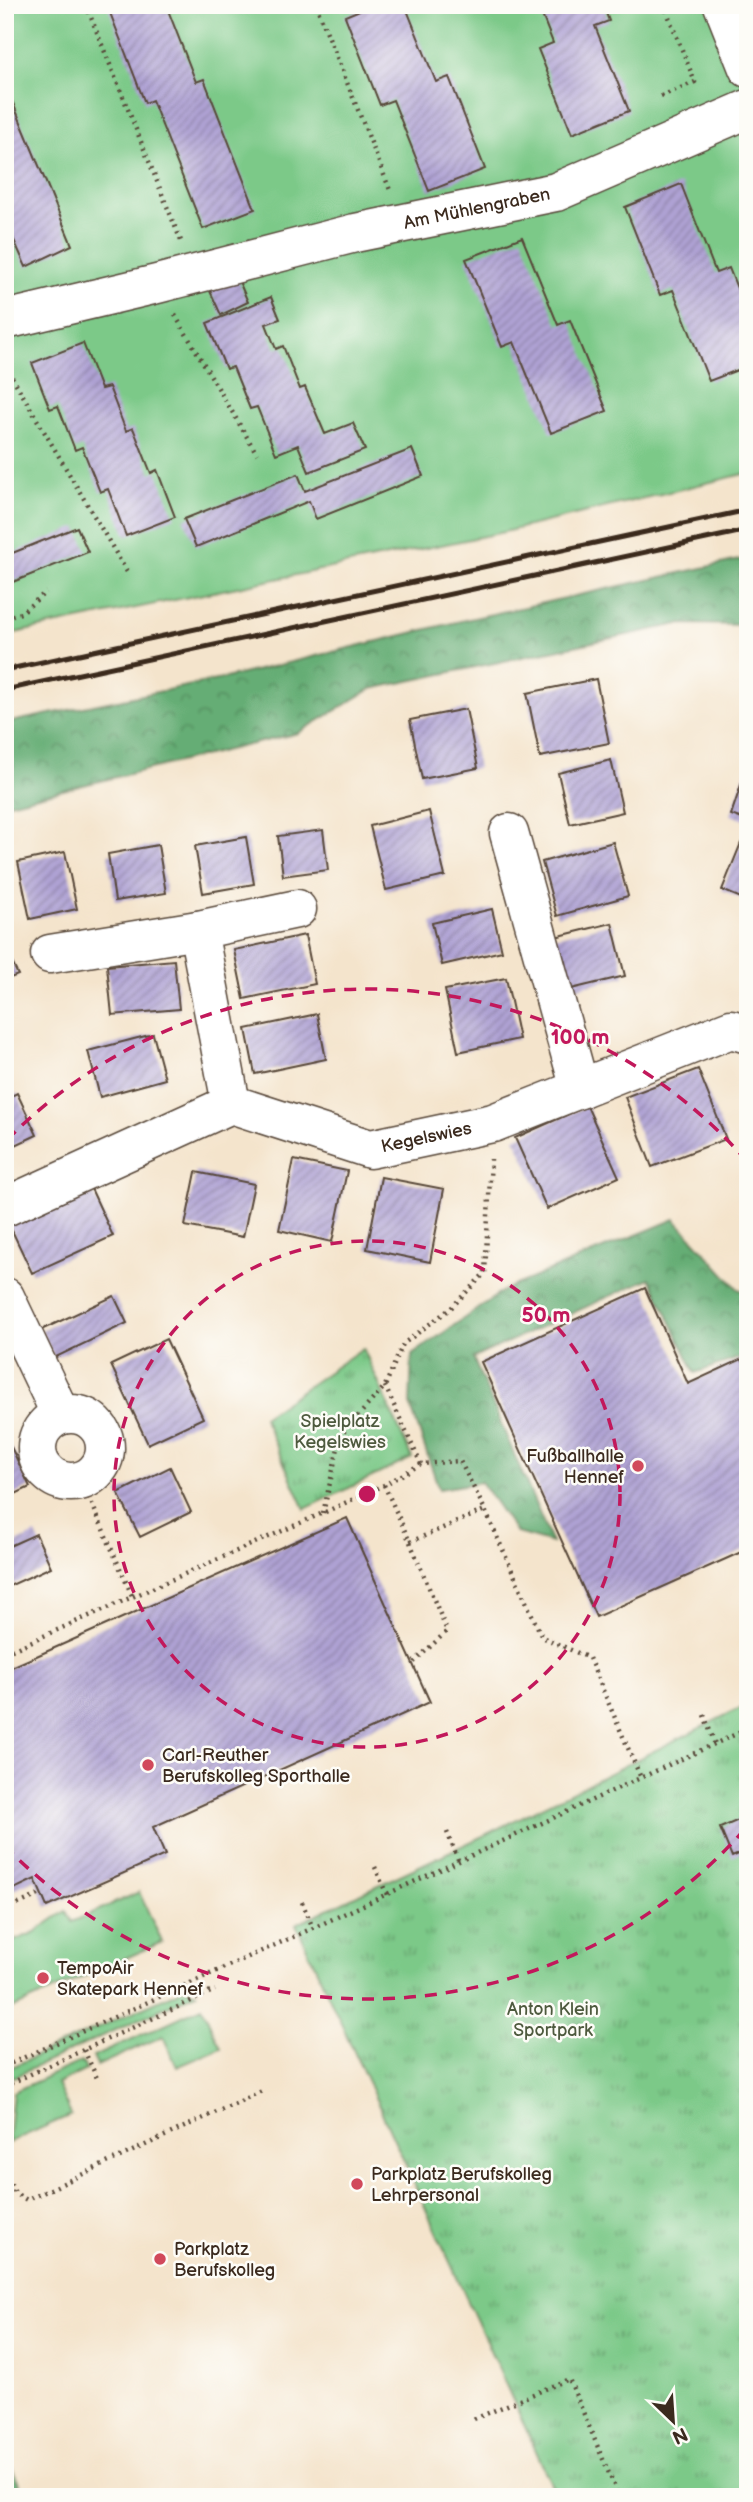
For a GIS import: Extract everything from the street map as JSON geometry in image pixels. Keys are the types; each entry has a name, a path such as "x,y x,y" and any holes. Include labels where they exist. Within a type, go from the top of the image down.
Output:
{"street":[{"path":"723,5 748,68"},
{"name":"Am Mühlengraben","path":"5,320 355,233 555,192 748,109"},
{"path":"509,833 580,1089"},
{"path":"50,954 198,930 297,909"},
{"path":"5,1207 231,1104 198,930"},
{"name":"Kegelswies","path":"231,1104 370,1149 493,1123 731,1029 748,1034"},
{"path":"5,1297 61,1415"},
{"path":"61,1415 83,1416 101,1430 105,1441 102,1463 88,1488 54,1477 39,1461 37,1450 43,1428 61,1415"}],"path":[{"path":"86,5 194,274"},
{"path":"316,5 403,223"},
{"path":"661,96 695,82 664,5"},
{"path":"157,284 257,454"},
{"path":"5,365 127,572"},
{"path":"5,617 21,613 46,592"},
{"path":"323,1513 341,1435 385,1386 403,1344 451,1308 485,1273 493,1123"},
{"path":"385,1386 422,1464"},
{"path":"5,1653 323,1513 422,1464 460,1461 542,1637 589,1658 641,1778"},
{"path":"384,1485 447,1631 414,1662"},
{"path":"88,1488 133,1598"},
{"path":"410,1542 485,1510"},
{"path":"704,1715 715,1744"},
{"path":"5,2066 387,1895 745,1730"},
{"path":"447,1832 459,1862"},
{"path":"375,1867 387,1895"},
{"path":"5,1910 41,1894"},
{"path":"302,1902 313,1928"},
{"path":"11,2084 215,1990"},
{"path":"84,2050 97,2078"},
{"path":"5,2080 11,2084"},
{"path":"5,2143 11,2084"},
{"path":"5,2171 15,2193 27,2200 262,2091"},
{"path":"474,2419 569,2379 620,2497"}],"green space":[{"path":"5,5 748,5 748,473 504,532 5,635"},
{"path":"748,558 748,625 679,624 371,689 298,733 5,804 5,723 221,679 465,620"},
{"path":"675,1219 738,1289 748,1293 748,1355 695,1373 650,1278 473,1358 552,1543 516,1533 481,1482 439,1489 410,1404 412,1355 506,1289"},
{"name":"Spielplatz Kegelswies","path":"363,1348 412,1458 305,1509 263,1417"},
{"name":"Anton Klein Sportpark","path":"748,1704 748,2497 557,2497 296,1924 483,1836"},
{"name":"TempoAir Skatepark Hennef","path":"139,1892 162,1942 5,2012 5,1945 35,1932 66,1911 72,1922"},
{"path":"185,1988 196,1993 14,2077 5,2074 5,2070"},
{"path":"202,2007 221,2048 177,2067 163,2036 97,2066 93,2057"},
{"path":"82,2061 86,2070 57,2084 71,2115 8,2143 13,2092"},
{"path":"5,2454 25,2497 5,2497"}],"building":[{"path":"107,5 166,5 196,82 204,79 255,209 203,229 152,100 145,103"},
{"path":"372,5 405,5 436,82 449,77 485,169 429,191 393,100 380,105 345,16"},
{"path":"538,5 603,5 609,21 595,26 629,111 572,134 538,49 553,43"},
{"path":"5,84 72,245 26,267 5,220"},
{"path":"681,184 716,273 729,268 748,316 748,366 709,381 673,290 660,295 625,207"},
{"path":"522,237 558,325 570,320 607,411 551,433 514,342 502,347 466,259"},
{"path":"238,279 248,302 221,315 210,291"},
{"path":"271,297 280,319 266,324 276,349 283,346 300,389 305,387 325,434 353,423 365,450 309,472 298,445 276,454 257,407 250,409 233,367 226,369 207,323"},
{"path":"83,343 101,389 109,387 126,431 133,428 151,473 157,470 175,517 126,536 108,489 100,492 82,447 75,450 58,406 50,409 32,363"},
{"path":"412,449 423,476 316,519 309,501 196,547 184,519 298,474 305,491"},
{"path":"77,527 88,552 8,584 5,576 5,556"},
{"path":"596,679 609,743 540,757 527,693"},
{"path":"466,709 478,768 422,779 410,720"},
{"path":"611,760 623,812 570,824 558,773"},
{"path":"748,767 748,821 731,815"},
{"path":"429,811 445,876 386,890 370,826"},
{"path":"323,830 328,870 283,876 278,836"},
{"path":"246,837 254,884 203,893 195,846"},
{"path":"613,842 628,896 557,916 542,862"},
{"path":"741,843 748,846 748,901 722,890"},
{"path":"158,845 166,893 115,901 108,854"},
{"path":"65,852 77,909 30,919 18,862"},
{"path":"492,909 502,951 442,965 432,923"},
{"path":"612,923 625,976 567,990 555,937"},
{"path":"305,935 315,984 244,999 234,950"},
{"path":"5,948 18,975 5,980"},
{"path":"174,960 179,1009 112,1015 107,966"},
{"path":"506,978 519,1039 458,1052 445,990"},
{"path":"317,1014 326,1059 255,1074 246,1029"},
{"path":"153,1034 165,1079 100,1097 88,1051"},
{"path":"698,1069 726,1139 652,1167 625,1097"},
{"path":"17,1093 37,1135 5,1150 5,1099"},
{"path":"587,1106 619,1177 547,1209 515,1138"},
{"path":"294,1160 347,1171 332,1242 279,1230"},
{"path":"196,1172 254,1184 243,1237 185,1226"},
{"path":"381,1177 444,1189 430,1262 367,1249"},
{"path":"88,1182 113,1236 32,1273 7,1220"},
{"name":"Fußballhalle Hennef","path":"645,1288 688,1384 742,1359 748,1372 748,1549 596,1617 481,1362"},
{"path":"114,1296 127,1323 54,1358 41,1330"},
{"path":"166,1339 203,1418 148,1444 111,1365"},
{"path":"11,1447 30,1487 5,1499 5,1450"},
{"path":"170,1467 191,1512 140,1537 118,1493"},
{"name":"Carl-Reuther Berufskolleg Sporthalle","path":"347,1518 430,1702 153,1827 165,1855 47,1907 35,1879 10,1891 5,1881 5,1670"},
{"path":"36,1534 51,1567 5,1588 5,1548"},
{"path":"748,1816 748,1850 732,1857 720,1828"}],"railway":[{"path":"5,670 748,510"},
{"path":"5,690 748,530"}],"place":[{"name":"Fußballhalle Hennef","path":"638,1466"},
{"name":"Carl-Reuther Berufskolleg Sporthalle","path":"148,1765"},
{"name":"TempoAir Skatepark Hennef","path":"43,1978"},
{"name":"Parkplatz Berufskolleg Lehrpersonal","path":"357,2184"},
{"name":"Parkplatz Berufskolleg","path":"160,2259"}]}
